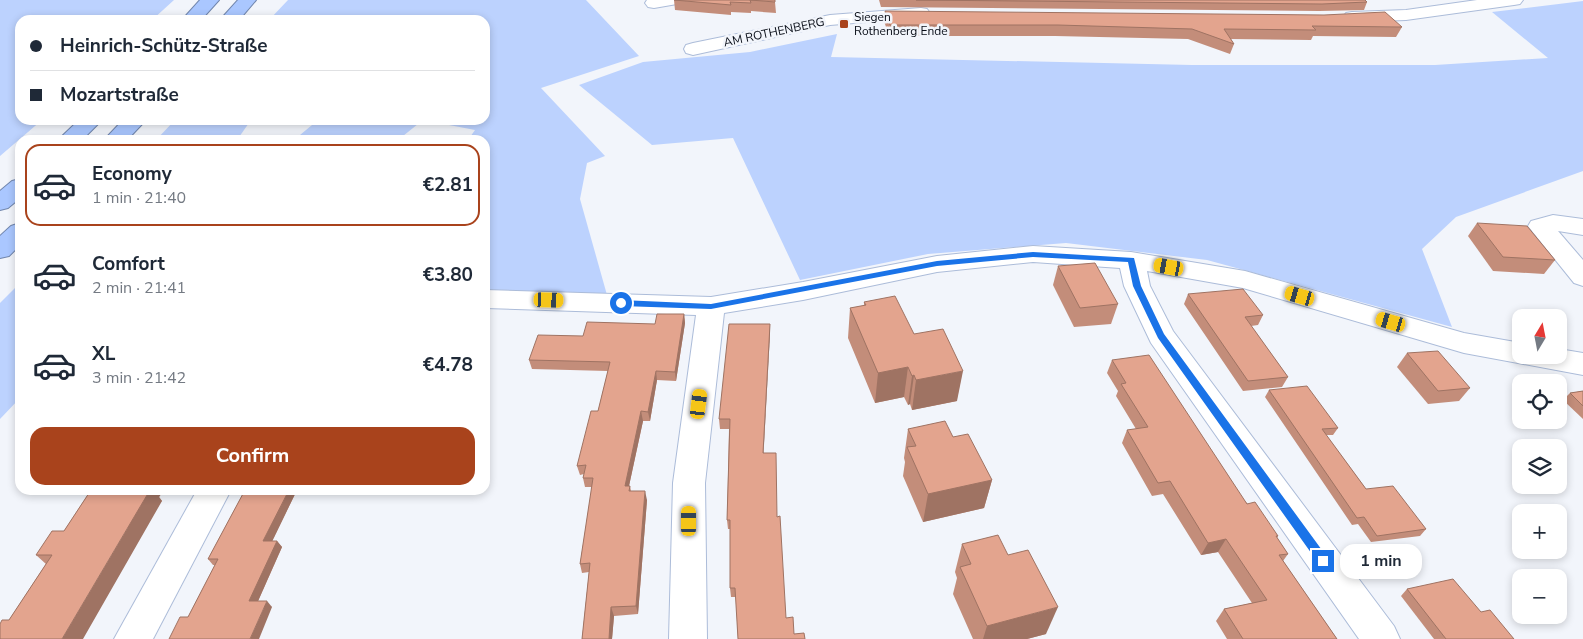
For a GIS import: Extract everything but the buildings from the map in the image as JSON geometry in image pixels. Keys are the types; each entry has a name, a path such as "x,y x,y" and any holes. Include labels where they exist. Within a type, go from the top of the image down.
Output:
{"highway":[{"path":"196,15 210,0"},
{"path":"233,15 246,1"},
{"path":"75,135 86,125"},
{"path":"120,135 130,125"},
{"path":"0,204 15,190"},
{"path":"0,250 15,236"}],"street":[{"path":"1338,17 1406,15 1514,0"},
{"name":"AM ROTHENBERG","path":"693,50 828,12 880,14 942,13"},
{"path":"1583,227 1554,223 1540,226 1583,277"},
{"path":"490,299 711,306 937,264 1033,254 1131,260 1245,280 1464,343 1512,351"},
{"path":"1131,260 1137,286 1161,336 1381,639"},
{"path":"688,639 689,483 711,306"},
{"path":"1568,361 1583,364"},
{"path":"133,639 211,495"}],"shaded area":[{"path":"0,0 174,0 158,15 15,15 15,125 36,125 24,135 15,135 15,143 0,156"},
{"path":"288,0 586,0 639,56 541,88 605,156 587,163 580,199 607,295 490,292 490,135 472,135 475,130 449,125 490,125 490,15 274,15"},
{"path":"1583,1 1583,171 1456,217 1422,249 1452,327 1207,260 1066,243 928,254 800,280 733,138 652,145 579,85 643,62 750,52 837,34 831,57 1192,65 1435,65 1548,58 1492,12"},
{"path":"170,125 248,125 240,135 161,135"},
{"path":"312,125 417,125 404,135 300,135"},
{"path":"15,288 15,403 0,419 0,303"}],"place":[{"name":"Siegen Rothenberg Ende","path":"844,24"}],"route":[{"path":"621,303 711,306 802,291 937,264 1033,254 1131,260 1137,286 1161,336 1323,561"}]}
